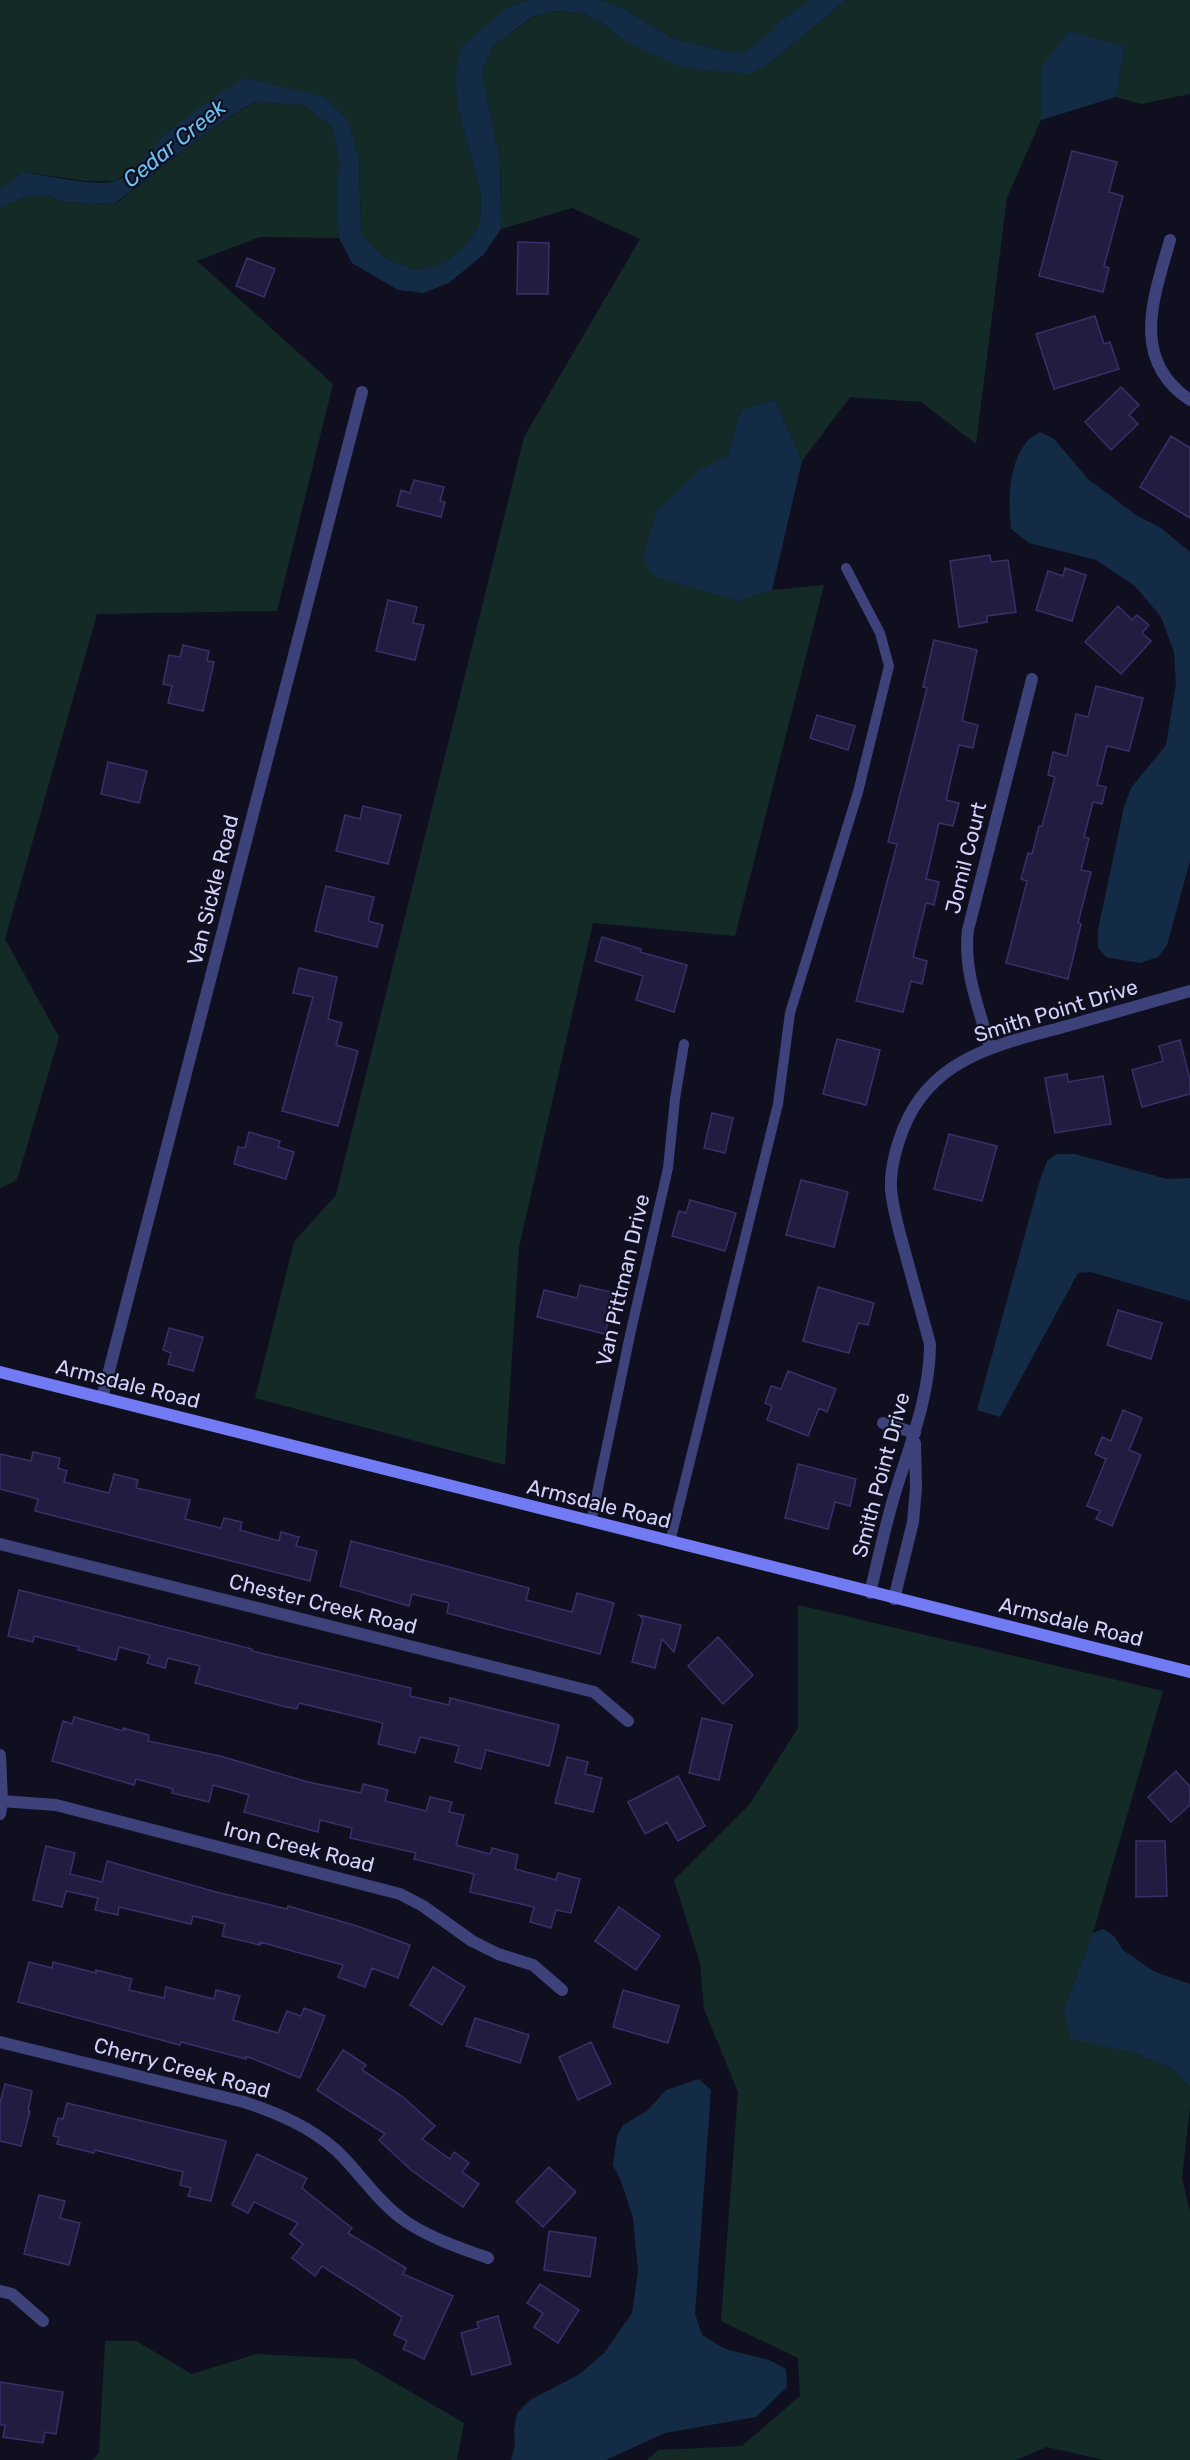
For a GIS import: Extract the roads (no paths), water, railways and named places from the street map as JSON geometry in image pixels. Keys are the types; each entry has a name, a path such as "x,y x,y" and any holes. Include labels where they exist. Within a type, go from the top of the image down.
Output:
{"street":[{"path":"1170,240 1150,314 1150,336 1155,356 1164,376 1180,394 1190,400"},
{"name":"Van Sickle Road","path":"102,1398 362,392"},
{"name":"Jomil Court","path":"990,1047 967,966 968,930 1032,679"},
{"name":"Smith Point Drive","path":"870,1593 894,1496 915,1433 930,1366 930,1344 894,1212 892,1166 898,1142 918,1099 958,1062 990,1047 1190,991"},
{"name":"Armsdale Road","path":"0,1372 1190,1672"},
{"path":"884,1423 915,1433 916,1488 913,1522 894,1599"},
{"name":"Chester Creek Road","path":"0,1544 594,1692 628,1720"},
{"path":"0,1755 2,1801 0,1814"},
{"name":"Iron Creek Road","path":"2,1801 56,1805 400,1894 423,1906 472,1941 498,1954 533,1965 562,1990"},
{"name":"Cherry Creek Road","path":"0,2042 244,2102 275,2112 303,2127 336,2151 376,2195 407,2222 444,2243 488,2258"},
{"path":"0,2291 12,2294 43,2321"}],"lane":[{"path":"670,1542 778,1104 790,1014 858,792 889,666 880,633 846,568"},
{"name":"Van Pittman Drive","path":"591,1522 668,1168 675,1099 684,1044"}],"water":[{"name":"Cedar Creek","path":"528,0 600,0 621,7 670,37 728,52 746,52 773,30 773,26 810,0 846,0 771,62 750,74 681,67 623,40 601,22 582,13 553,11 532,17 492,47 482,73 500,160 501,229 484,254 449,283 423,293 398,290 352,263 339,238 337,196 339,162 332,127 303,105 254,102 212,128 114,204 64,202 47,195 31,195 0,207 0,189 23,172 95,183 123,178 136,168 162,138 182,121 245,78 325,97 349,122 359,159 361,235 383,257 415,270 440,266 465,246 480,223 481,193 457,105 456,71 461,47 505,9"},
{"path":"1069,31 1125,47 1116,97 1041,120 1041,68"},
{"path":"775,400 802,461 772,590 739,601 655,577 643,560 656,512 698,471 728,456 741,410"},
{"path":"1040,432 1054,439 1088,479 1136,515 1161,528 1190,552 1190,861 1167,945 1158,957 1140,963 1106,957 1098,947 1098,930 1124,807 1131,788 1166,745 1176,684 1174,652 1161,617 1135,586 1096,560 1029,543 1011,529 1010,485 1015,463 1026,442"},
{"path":"1056,1154 1075,1154 1167,1179 1190,1178 1190,1301 1091,1272 1078,1273 1000,1417 977,1410 1039,1183 1047,1161"},
{"path":"1103,1929 1114,1936 1123,1950 1155,1972 1190,1984 1190,2087 1170,2067 1131,2052 1071,2039 1064,2009 1093,1933"},
{"path":"699,2079 711,2090 695,2314 702,2335 725,2349 769,2360 786,2369 787,2387 756,2417 665,2433 606,2460 511,2460 515,2445 514,2430 517,2413 530,2400 580,2374 604,2353 632,2313 638,2271 633,2218 621,2181 613,2165 617,2136 623,2125 647,2111 666,2090"}]}
